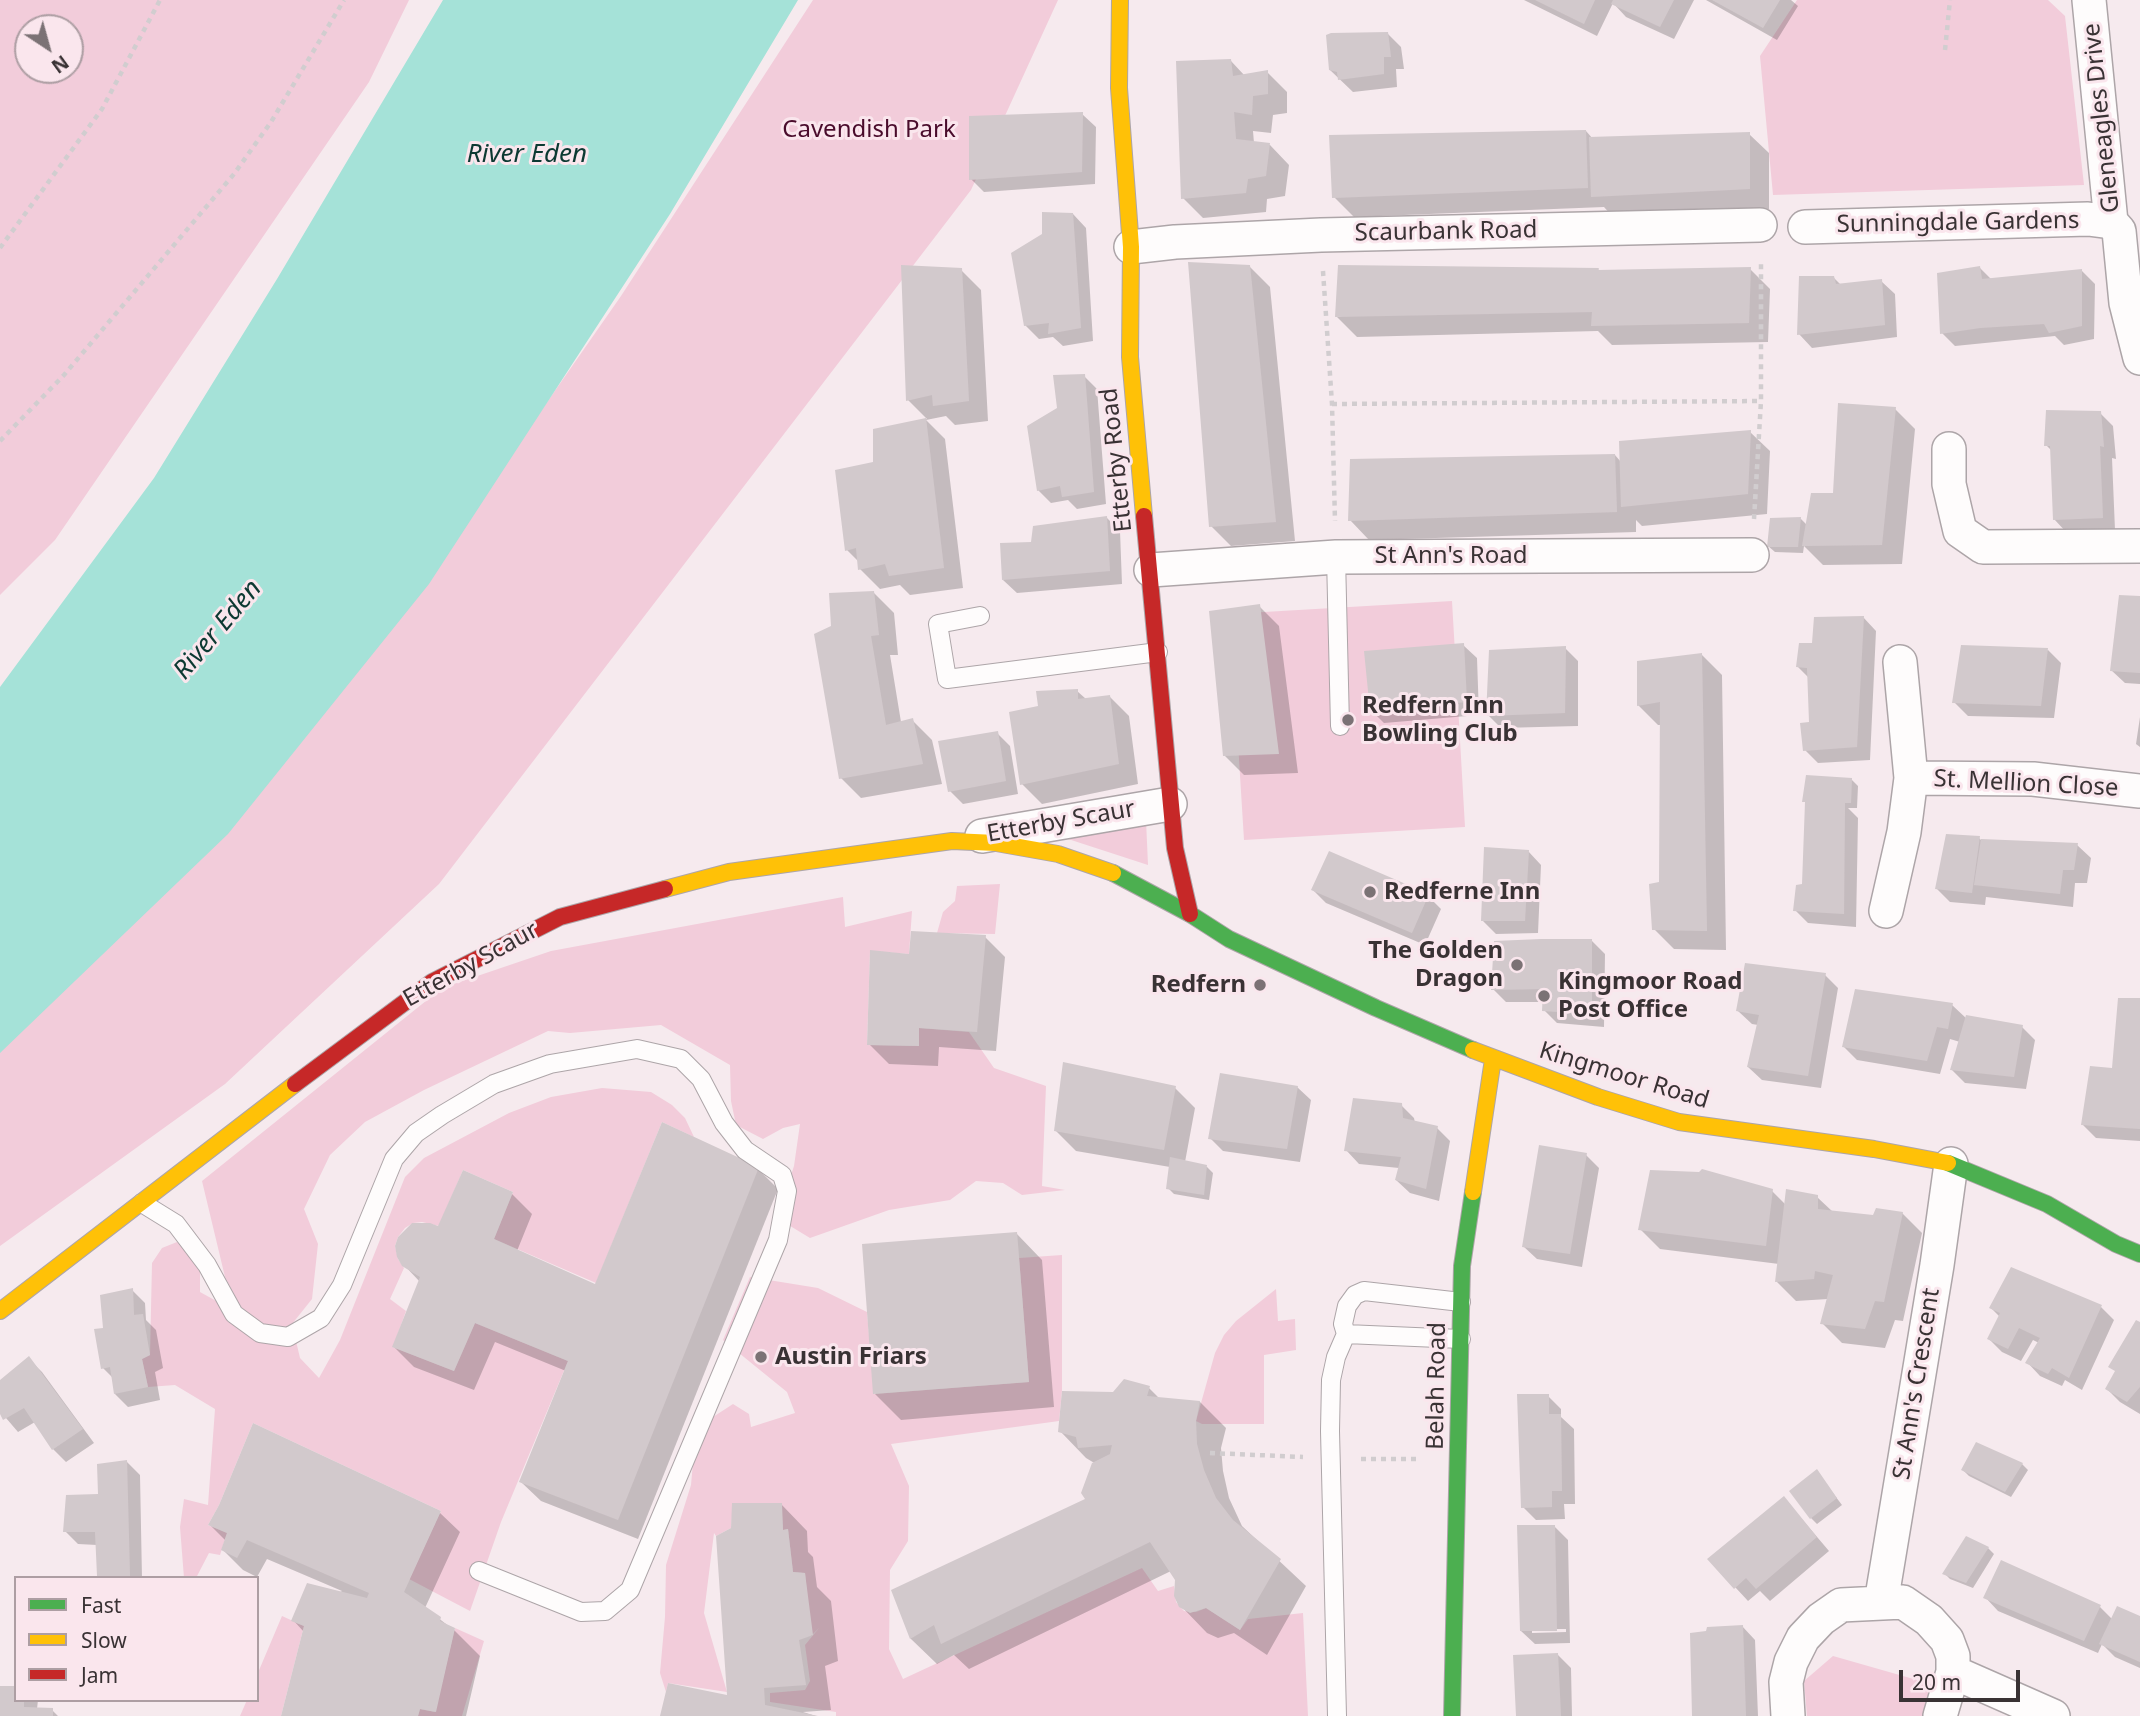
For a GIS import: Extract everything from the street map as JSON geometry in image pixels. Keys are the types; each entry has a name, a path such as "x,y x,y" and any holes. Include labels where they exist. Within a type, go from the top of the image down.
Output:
{"street":[{"name":"Etterby Road","path":"1120,0 1119,88 1131,247 1130,357 1170,804 1175,848 1190,914"},
{"name":"Gleneagles Drive","path":"2089,0 2124,228 2126,303 2140,358"},
{"name":"Sunningdale Gardens","path":"1805,227 2088,219 2124,228"},
{"name":"Scaurbank Road","path":"1131,247 1175,242 1321,235 1760,225"},
{"path":"1949,449 1949,484 1960,531 1983,547 2140,546"},
{"name":"St Ann's Road","path":"1151,570 1336,557 1752,555"},
{"path":"1886,911 1905,832 1911,778 1900,662"},
{"name":"St. Mellion Close","path":"1911,778 2033,779 2140,791"},
{"name":"Etterby Scaur","path":"0,1311 370,1026 432,982 560,917 729,872 952,841 1170,804"},
{"name":"Etterby Scaur","path":"952,841 996,842 1058,854 1112,873 1190,914"},
{"name":"Kingmoor Road","path":"1190,914 1229,939 1376,1008 1493,1059 1598,1097 1679,1122 1874,1149 1951,1164 2047,1204 2116,1244 2140,1254"},
{"name":"Belah Road","path":"1452,1716 1462,1266 1493,1059"},
{"name":"St Ann's Crescent","path":"1881,1603 1931,1304 1951,1164"},
{"path":"1788,1716 1786,1682 1791,1662 1803,1638 1821,1619 1842,1605 1903,1602 1929,1620 1947,1640 1953,1656 1953,1672 1940,1716"},
{"path":"1953,1672 2053,1716"}],"lane":[{"path":"1336,557 1340,726"},
{"path":"980,616 938,624 947,679 1158,652"},
{"path":"142,1203 176,1224 207,1265 234,1314 260,1333 288,1338 321,1318 342,1285 394,1159 416,1133 442,1115 494,1084 551,1064 637,1049 681,1059 701,1079 731,1132 745,1150 782,1175 788,1191 778,1240 630,1590 605,1611 581,1612 479,1571"},
{"path":"1337,1716 1329,1431 1331,1380 1336,1357 1346,1334 1343,1324 1348,1306 1355,1295 1364,1291 1461,1302"},
{"path":"1346,1334 1461,1339"}],"path":[{"path":"0,248 102,109 160,0"},
{"path":"0,441 64,375 234,174 271,122 344,0"},
{"path":"1945,50 1950,0"},
{"path":"1752,555 1761,401 1760,225"},
{"path":"1321,235 1332,404 1336,557"},
{"path":"1332,404 1761,401"}],"green space":[{"path":"0,0 409,0 369,82 55,540 0,595"},
{"name":"Cavendish Park","path":"813,0 1058,0 971,190 439,884 225,1084 0,1246 0,1051 398,616 621,296"},
{"path":"1797,0 2048,0 2065,16 2084,185 1773,195 1760,56"},
{"name":"Redfern Inn Bowling Club","path":"1452,601 1465,827 1244,840 1230,614"},
{"path":"1146,820 1148,865 1065,838"},
{"path":"1000,884 995,934 937,933 943,912 955,901 957,886"},
{"path":"843,897 845,927 912,911 909,954 870,951 867,1045 919,1046 919,1028 969,1032 994,1068 1046,1086 1042,1186 1065,1190 1022,1195 1003,1183 976,1181 950,1200 889,1210 810,1238 777,1218 794,1166 800,1124 783,1128 763,1139 736,1125 731,1101 730,1065 661,1025 570,1033 548,1031 424,1090 365,1122 330,1155 304,1209 318,1244 312,1299 292,1324 300,1358 319,1378 340,1340 405,1177 424,1158 509,1113 551,1097 602,1088 651,1092 672,1105 685,1118 694,1137 662,1122 596,1283 494,1239 513,1192 463,1170 439,1226 413,1223 398,1237 395,1246 398,1259 404,1268 390,1299 406,1311 393,1347 454,1371 475,1323 568,1361 501,1522 470,1611 409,1579 441,1511 253,1423 208,1525 227,1533 220,1555 209,1553 197,1576 184,1576 180,1527 184,1499 208,1505 215,1409 175,1385 148,1387 142,1359 150,1355 152,1263 162,1248 177,1242 189,1249 200,1263 200,1292 238,1313 238,1302 225,1277 202,1181 442,988 551,951"},
{"path":"1062,1255 1062,1391 1059,1421 891,1444 909,1486 908,1541 890,1570 889,1649 903,1679 1142,1568 1158,1591 1174,1586 1176,1602 1184,1611 1196,1612 1206,1608 1240,1630 1248,1619 1303,1613 1308,1716 836,1716 836,1712 770,1702 770,1693 805,1690 810,1681 805,1645 819,1628 811,1636 805,1573 793,1572 788,1529 783,1530 781,1503 733,1504 731,1528 716,1536 714,1533 704,1613 727,1692 668,1683 666,1692 660,1673 666,1565 691,1485 694,1452 713,1417 733,1404 749,1414 751,1427 795,1413 787,1392 723,1340 750,1277 818,1288 867,1312 874,1394 1029,1382 1019,1258"},
{"path":"1276,1289 1278,1321 1295,1319 1296,1350 1264,1355 1264,1424 1202,1424 1196,1421 1215,1353 1224,1335 1236,1321"},
{"path":"282,1616 304,1626 281,1716 240,1716 246,1702 259,1702 259,1670"},
{"path":"455,1628 484,1641 462,1716 418,1716 420,1709 435,1712"},
{"path":"1833,1656 1917,1680 1935,1694 1925,1716 1807,1716 1804,1681"}],"water":[{"name":"River Eden","path":"443,0 798,0 670,214 429,584 228,834 0,1053 0,687 154,478 277,279"}],"building":[{"path":"1535,0 1595,0 1584,24"},
{"path":"1613,0 1674,0 1660,27 1611,4"},
{"path":"1712,0 1780,0 1763,28"},
{"path":"1388,32 1391,57 1384,57 1384,74 1338,80 1337,72 1329,70 1326,35"},
{"path":"1231,59 1233,76 1268,70 1268,94 1253,96 1252,115 1234,112 1236,139 1270,143 1266,176 1248,179 1246,193 1181,199 1176,61"},
{"path":"1083,112 1082,172 969,180 969,116"},
{"path":"1586,130 1588,188 1332,198 1329,135"},
{"path":"1750,132 1750,189 1591,197 1589,137"},
{"path":"1042,212 1073,213 1081,328 1048,334 1049,323 1024,326 1011,253 1042,234"},
{"path":"1188,262 1250,265 1276,522 1209,527"},
{"path":"901,265 962,268 969,401 933,406 932,395 906,401"},
{"path":"1338,265 1599,268 1598,270 1751,267 1749,323 1591,326 1592,312 1335,317"},
{"path":"1980,266 1982,279 2082,269 2082,326 2049,333 2044,324 1980,328 1940,334 1937,273"},
{"path":"1799,276 1834,276 1836,284 1882,279 1885,325 1797,335"},
{"path":"1085,374 1094,492 1062,497 1060,486 1037,491 1027,426 1057,408 1053,375"},
{"path":"1838,403 1896,407 1882,545 1802,546 1811,493 1833,493"},
{"path":"2046,410 2101,411 2104,447 2100,446 2103,518 2053,520 2050,446 2044,446"},
{"path":"926,418 944,568 889,576 885,564 858,570 856,548 845,551 835,470 873,462 873,429"},
{"path":"1751,430 1748,494 1621,507 1619,441"},
{"path":"1615,454 1617,512 1348,521 1350,459"},
{"path":"1107,516 1110,571 1002,580 1000,543 1031,542 1033,526"},
{"path":"1801,517 1798,547 1767,547 1770,518"},
{"path":"874,591 879,635 871,636 886,725 913,718 923,764 839,779 814,634 831,626 829,593"},
{"path":"2119,595 2140,596 2140,673 2110,671"},
{"path":"1260,604 1279,754 1223,756 1209,611"},
{"path":"1864,616 1857,747 1803,751 1800,723 1809,722 1807,668 1796,667 1799,643 1812,643 1814,617"},
{"path":"1464,643 1467,702 1370,711 1364,651"},
{"path":"1961,645 2048,648 2041,706 1952,703"},
{"path":"1566,646 1565,713 1486,716 1489,650"},
{"path":"1702,653 1707,931 1652,930 1649,884 1659,882 1660,702 1637,706 1637,661"},
{"path":"1078,689 1078,699 1110,695 1119,764 1020,785 1009,712 1038,706 1036,691"},
{"path":"998,731 1006,781 948,792 938,741"},
{"path":"1806,775 1852,778 1851,803 1845,803 1844,914 1793,911 1796,885 1802,884 1805,802 1802,802"},
{"path":"1946,834 1980,836 1972,893 1935,889"},
{"path":"1981,839 2078,843 2074,870 2063,870 2060,894 1974,885"},
{"path":"1484,847 1529,850 1525,921 1481,921"},
{"name":"Redferne Inn","path":"1329,851 1429,894 1412,933 1311,890"},
{"path":"911,931 986,935 977,1032 919,1028 919,1046 867,1045 870,950 909,954"},
{"path":"1592,939 1592,1014 1542,1011 1543,989 1491,990 1494,941"},
{"path":"1745,963 1826,973 1808,1076 1747,1067 1759,1015 1736,1011"},
{"path":"1855,989 1953,1003 1948,1029 1937,1027 1927,1061 1842,1047"},
{"path":"2118,998 2140,998 2140,1129 2081,1125 2090,1066 2112,1068"},
{"path":"1966,1015 2023,1025 2014,1077 1950,1070"},
{"path":"1063,1062 1176,1086 1164,1150 1054,1131"},
{"path":"1220,1073 1298,1086 1287,1149 1208,1139"},
{"path":"1353,1098 1402,1103 1403,1118 1438,1126 1426,1189 1395,1180 1401,1157 1344,1151"},
{"path":"662,1122 759,1167 618,1520 519,1482 568,1361 475,1323 454,1371 392,1347 420,1277 402,1266 395,1246 398,1237 412,1223 438,1226 463,1170 513,1192 494,1239 595,1284"},
{"path":"1539,1145 1587,1153 1570,1254 1522,1247"},
{"path":"1170,1157 1207,1165 1204,1195 1166,1189"},
{"path":"1702,1169 1773,1189 1766,1246 1638,1230 1650,1170 1699,1172"},
{"path":"1786,1189 1818,1195 1818,1209 1873,1215 1876,1208 1903,1212 1884,1302 1875,1301 1865,1329 1820,1324 1833,1275 1815,1271 1814,1279 1775,1282"},
{"path":"1017,1232 1029,1382 873,1394 862,1244"},
{"path":"2011,1267 2102,1305 2069,1378 2052,1368 2048,1374 2025,1363 2040,1338 2019,1328 2008,1349 1987,1339 2000,1313 1989,1308"},
{"path":"133,1288 134,1315 143,1314 150,1355 142,1359 148,1387 114,1394 110,1367 101,1369 94,1329 103,1328 100,1295"},
{"path":"2136,1320 2140,1322 2140,1387 2127,1402 2105,1389 2115,1371 2108,1367"},
{"path":"29,1356 83,1429 52,1450 24,1408 3,1420 0,1414 0,1380"},
{"path":"1124,1379 1150,1386 1147,1396 1200,1401 1196,1421 1197,1444 1216,1498 1233,1520 1281,1559 1240,1630 1206,1608 1190,1613 1179,1607 1174,1596 1175,1580 1150,1542 941,1644 934,1625 910,1639 891,1590 1085,1499 1081,1493 1092,1463 1110,1454 1112,1445 1078,1448 1076,1437 1058,1432 1062,1391 1113,1392"},
{"path":"1517,1394 1549,1394 1549,1414 1561,1414 1562,1491 1552,1491 1552,1507 1521,1508"},
{"path":"253,1423 441,1511 404,1592 441,1617 440,1621 455,1628 436,1712 420,1709 418,1716 281,1716 304,1626 291,1621 307,1583 367,1598 369,1593 247,1540 237,1558 221,1550 227,1533 208,1525"},
{"path":"1976,1442 2023,1463 2005,1492 1961,1470"},
{"path":"127,1460 130,1576 97,1576 95,1532 63,1532 66,1495 98,1494 97,1464"},
{"path":"1817,1469 1837,1498 1810,1519 1789,1491"},
{"path":"1784,1496 1817,1537 1756,1589 1746,1578 1734,1589 1707,1559"},
{"path":"732,1503 782,1503 783,1530 788,1529 793,1572 805,1573 813,1635 799,1640 806,1685 764,1688 765,1705 818,1716 660,1716 668,1683 727,1695 716,1536 731,1528"},
{"path":"1517,1525 1555,1525 1557,1631 1520,1631"},
{"path":"1966,1536 1989,1547 1966,1583 1942,1574"},
{"path":"2001,1560 2101,1605 2084,1641 1983,1598"},
{"path":"2117,1606 2140,1616 2140,1662 2099,1644"},
{"path":"1743,1625 1746,1716 1692,1716 1690,1633 1706,1631 1707,1627"},
{"path":"1558,1653 1561,1716 1516,1716 1513,1655"},
{"path":"0,1686 14,1686 14,1702 24,1702 24,1707 53,1708 53,1716 0,1716"}],"traffic: fast":[{"path":"1113,873 1190,914 1229,939 1473,1050"},
{"path":"1948,1163 2047,1204 2116,1244 2140,1254"},
{"path":"1452,1716 1462,1266 1473,1192"}],"traffic: slow":[{"path":"1120,0 1119,88 1131,247 1130,357 1144,516"},
{"path":"665,889 729,872 952,841 996,843 1058,854 1113,873"},
{"path":"1473,1050 1598,1097 1679,1122 1874,1149 1948,1163"},
{"path":"1473,1192 1493,1059"},
{"path":"0,1311 295,1084"}],"traffic: jam":[{"path":"1144,516 1175,848 1190,914"},
{"path":"295,1084 432,982 560,917 665,889"}],"place":[{"name":"Redfern Inn Bowling Club","path":"1348,720"},
{"name":"Redferne Inn","path":"1370,892"},
{"name":"The Golden Dragon","path":"1517,965"},
{"name":"Redfern","path":"1260,985"},
{"name":"Kingmoor Road Post Office","path":"1544,996"},
{"name":"Austin Friars","path":"761,1357"}]}
